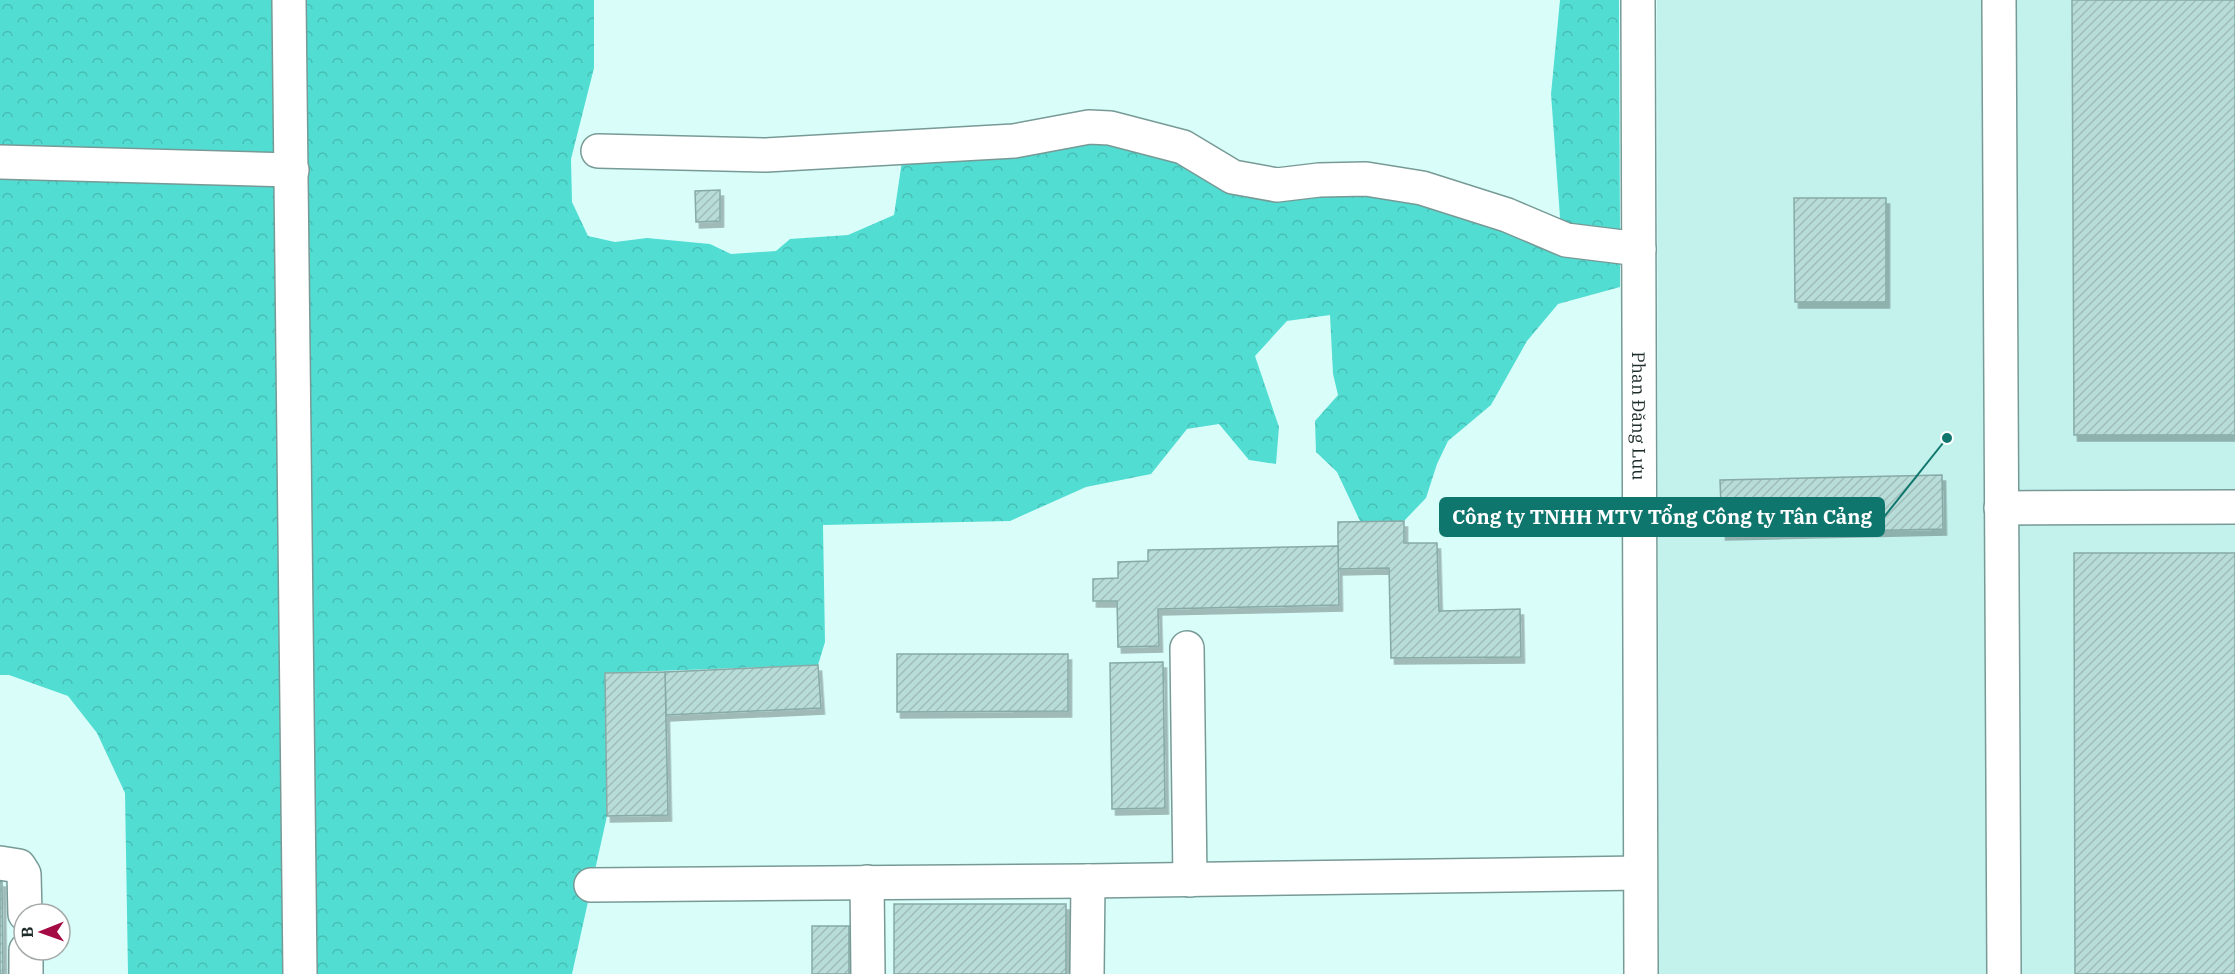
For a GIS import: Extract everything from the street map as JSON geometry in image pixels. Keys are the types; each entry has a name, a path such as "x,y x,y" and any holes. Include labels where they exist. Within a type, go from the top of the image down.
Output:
{"street":[{"path":"289,0 300,974"},
{"name":"Phan Đăng Lưu","path":"1638,0 1641,974"},
{"path":"1999,0 2004,974"},
{"path":"598,151 766,155 1014,141 1089,127 1110,128 1184,147 1233,177 1277,185 1319,180 1366,179 1422,188 1507,215 1566,240 1639,249"},
{"path":"0,162 292,170"},
{"path":"2001,508 2235,507"},
{"path":"1187,648 1190,880"},
{"path":"0,863 19,866 24,874 25,902"},
{"path":"591,885 1190,880 1640,873"},
{"path":"1087,974 1088,881"},
{"path":"867,882 868,974"}],"shaded area":[{"path":"1657,0 2235,0 2235,974 1659,974"}],"green space":[{"path":"0,0 282,0 284,162 0,155"},
{"path":"297,0 594,0 594,68 571,159 572,202 588,236 615,242 647,238 710,244 731,254 776,251 790,239 848,235 894,215 903,154 1087,134 1365,186 1620,253 1620,287 1558,304 1527,341 1491,405 1448,441 1437,464 1426,498 1404,521 1360,521 1337,472 1316,452 1315,421 1338,395 1333,374 1330,315 1287,321 1255,356 1279,427 1276,464 1249,460 1219,424 1187,429 1151,474 1086,487 1010,521 823,525 825,642 818,665 605,673 607,816 572,974 307,974"},
{"path":"1560,0 1619,0 1620,240 1561,231 1551,94"},
{"path":"0,170 285,177 293,974 128,974 125,793 97,733 68,696 9,675 0,675"}],"building":[{"path":"2072,0 2235,0 2235,435 2074,435"},
{"path":"720,190 720,221 696,222 695,191"},
{"path":"1794,198 1886,198 1886,302 1795,302"},
{"path":"1942,475 1943,529 1722,534 1720,480"},
{"path":"1404,521 1404,543 1437,543 1439,611 1520,609 1521,657 1391,658 1389,568 1338,569 1338,522"},
{"path":"1338,546 1339,605 1158,609 1159,646 1118,647 1117,601 1093,601 1093,579 1118,578 1118,562 1148,561 1148,550"},
{"path":"2074,553 2235,553 2235,974 2075,974"},
{"path":"897,654 1068,654 1068,711 897,712"},
{"path":"1163,662 1165,808 1112,809 1110,663"},
{"path":"818,665 821,708 666,715 665,672"},
{"path":"665,672 668,815 607,816 605,673"},
{"path":"0,881 2,881 3,974 0,974"},
{"path":"894,904 1066,904 1066,974 894,974"},
{"path":"812,926 849,926 849,974 812,974"}],"place":[{"name":"Công ty TNHH MTV Tổng Công ty Tân Cảng","path":"1947,438"}]}
